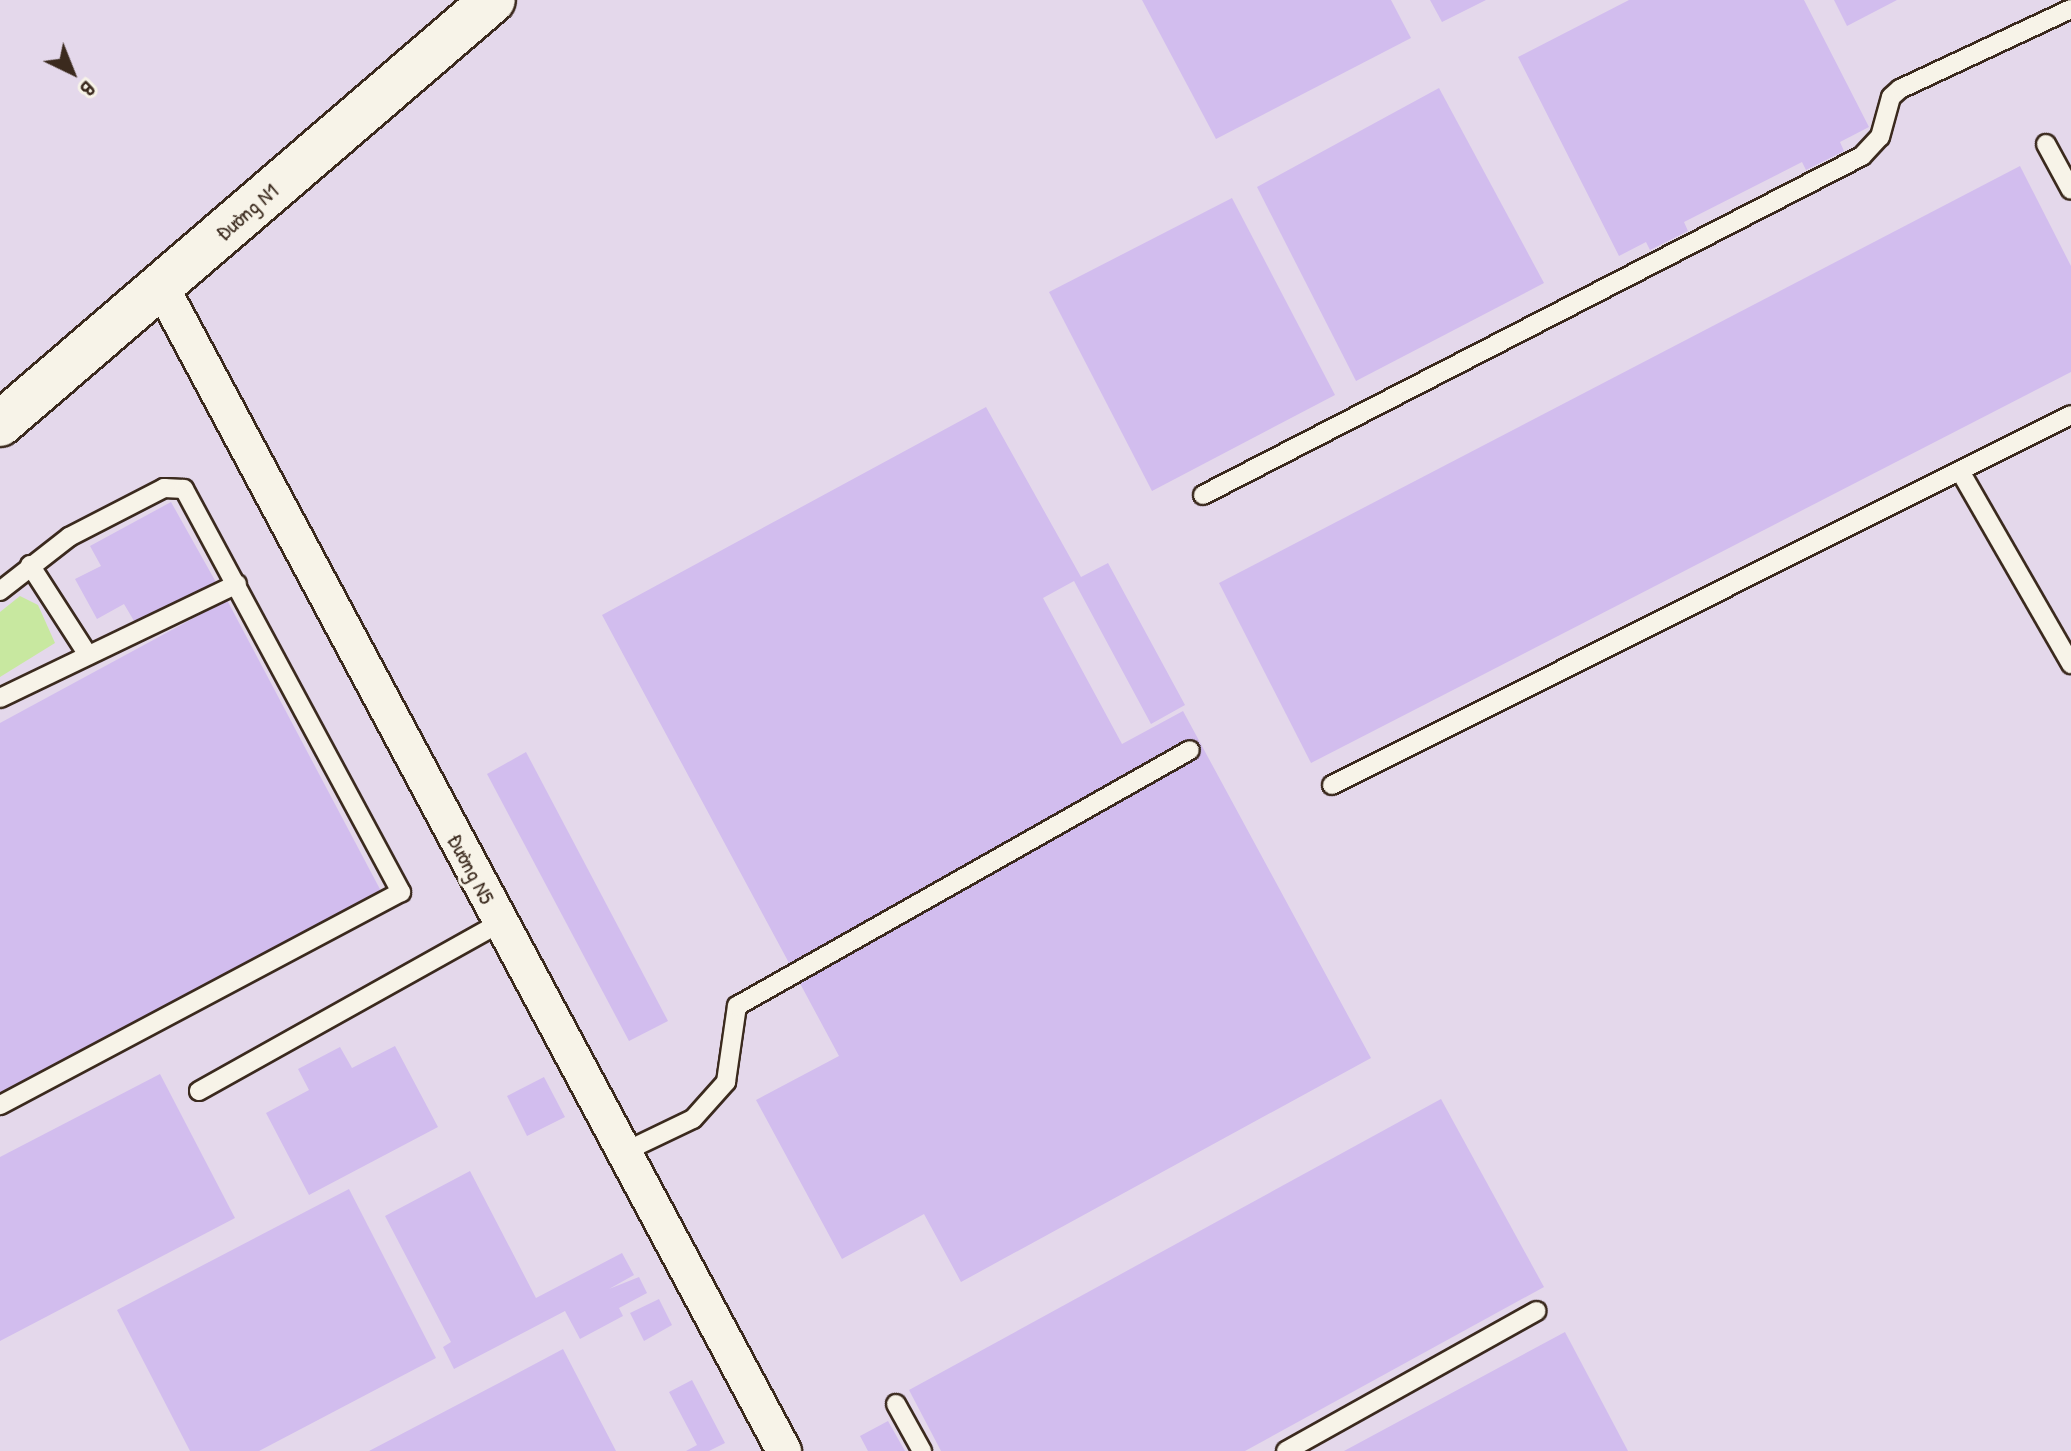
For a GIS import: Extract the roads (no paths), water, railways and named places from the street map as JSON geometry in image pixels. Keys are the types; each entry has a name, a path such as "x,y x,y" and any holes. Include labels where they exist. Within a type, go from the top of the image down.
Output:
{"street":[{"name":"Đường N1","path":"0,424 493,0"},
{"name":"Đường N5","path":"161,286 784,1451"}],"lane":[{"path":"1203,495 1862,156 1880,137 1891,97 1900,89 2071,9"},
{"path":"2046,144 2071,190"},
{"path":"1332,785 2071,415"},
{"path":"1960,471 2071,664"},
{"path":"0,591 69,537 174,487 190,496 401,892 0,1105"},
{"path":"30,565 86,652"},
{"path":"0,698 86,652 127,642 237,584"},
{"path":"624,1152 693,1119 726,1082 737,1006 1190,750"},
{"path":"199,1091 500,923"},
{"path":"1286,1451 1536,1311"},
{"path":"896,1404 922,1451"}]}
